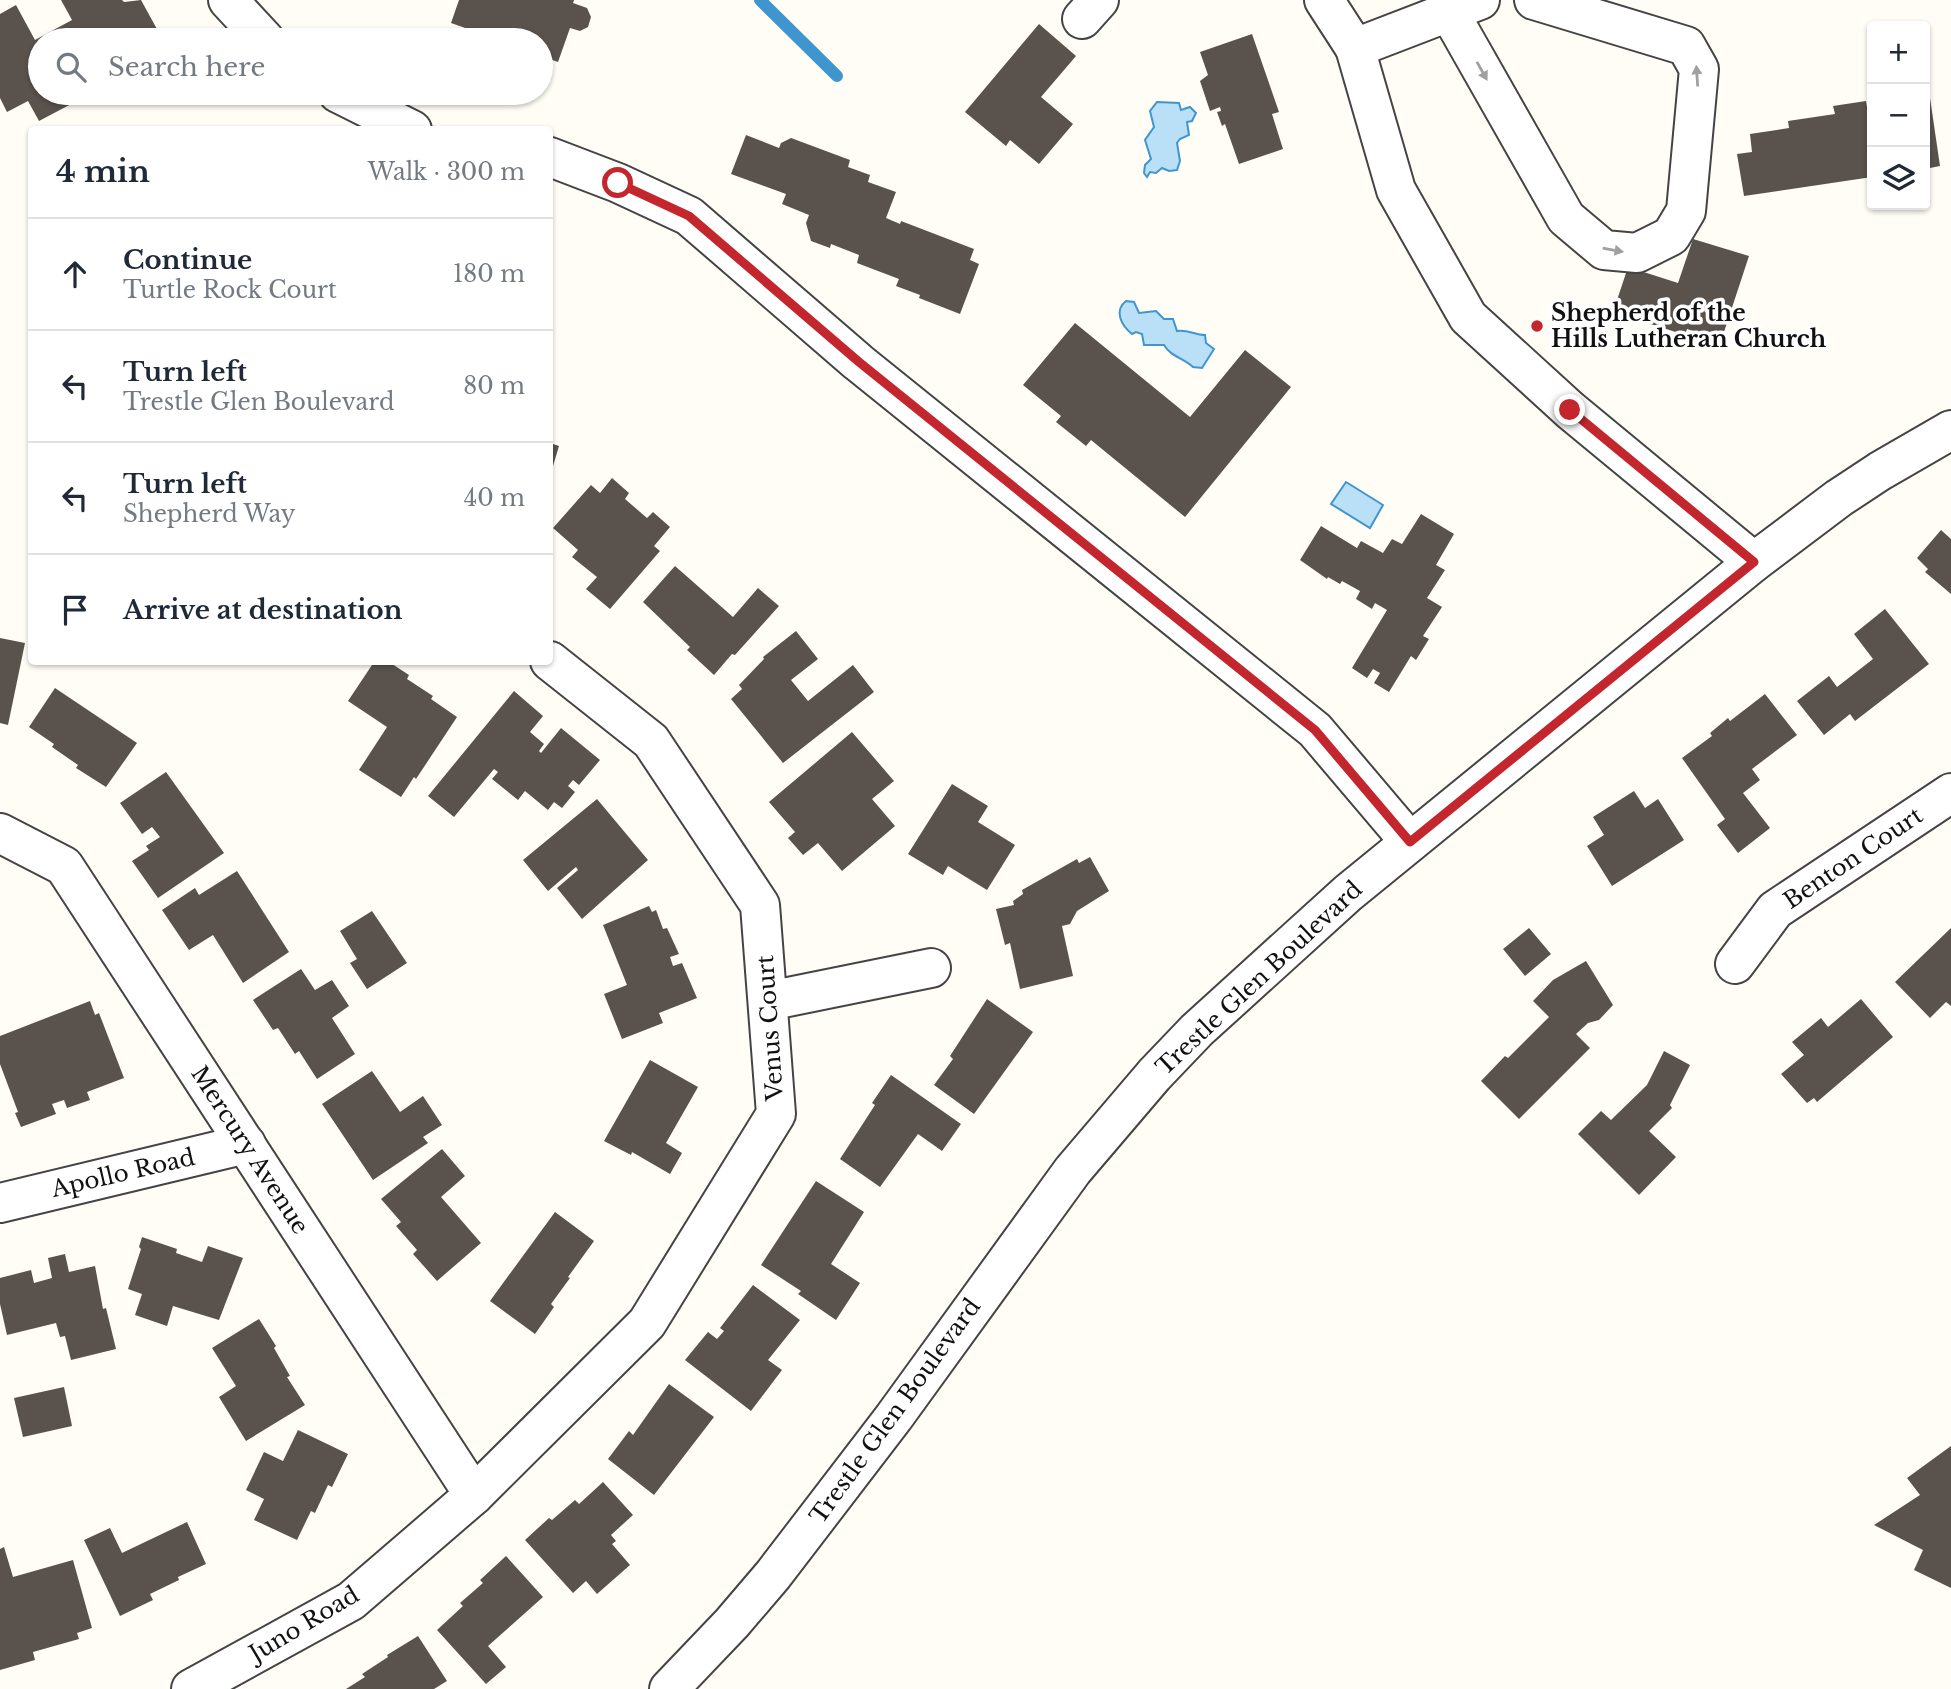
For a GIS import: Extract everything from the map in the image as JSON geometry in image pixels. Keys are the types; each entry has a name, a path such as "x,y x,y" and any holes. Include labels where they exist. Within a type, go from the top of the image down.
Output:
{"street":[{"path":"228,0 254,28"},
{"path":"1324,0 1355,48 1396,190 1468,317 1570,410 1754,562"},
{"path":"1355,48 1450,12 1566,218 1604,250 1637,253 1671,236 1686,211 1699,69 1686,46 1534,0"},
{"path":"362,105 404,126"},
{"path":"553,158 618,183 689,216 859,362 1315,730 1410,842"},
{"name":"Trestle Glen Boulevard","path":"668,1689 732,1623 790,1553 894,1417 1035,1219 1121,1112 1215,1013 1295,939 1410,842 1754,562 1839,498 1951,430"},
{"name":"Venus Court","path":"474,1495 647,1323 776,1114 760,905 651,741 553,663"},
{"name":"Benton Court","path":"1735,964 1775,910 1951,793"},
{"name":"Mercury Avenue","path":"0,833 64,866 474,1495"},
{"path":"768,1001 931,968"},
{"name":"Apollo Road","path":"0,1203 246,1144"},
{"name":"Juno Road","path":"191,1689 351,1601 474,1495"}],"water":[{"path":"1157,102 1179,103 1181,110 1190,107 1196,113 1192,121 1187,122 1189,135 1177,143 1180,161 1177,170 1162,168 1156,173 1150,172 1147,177 1144,173 1145,165 1151,159 1145,140 1154,127 1150,111"},
{"path":"1126,301 1134,302 1139,313 1156,311 1164,319 1173,319 1177,331 1205,335 1206,343 1214,349 1202,368 1193,367 1164,345 1144,345 1142,334 1132,334 1120,318 1120,309"},
{"path":"1346,482 1383,505 1370,528 1331,504"}],"building":[{"path":"61,0 141,0 156,28 57,28 72,20"},
{"path":"459,0 574,0 573,3 587,8 591,17 588,27 580,31 570,28 558,62 553,60 553,28 465,28 451,23"},
{"path":"16,5 28,28 28,101 7,112 0,98 0,14"},
{"path":"1039,24 1076,56 1041,97 1073,124 1039,164 1010,140 1006,146 965,112"},
{"path":"1252,34 1279,112 1272,114 1283,149 1239,164 1225,124 1222,126 1217,112 1221,111 1220,107 1210,111 1200,81 1208,75 1200,52"},
{"path":"1930,98 1940,166 1930,168"},
{"path":"1866,101 1867,178 1744,196 1737,154 1752,152 1750,134 1789,128 1788,121 1835,114 1833,106"},
{"path":"30,105 69,105 39,121"},
{"path":"746,135 779,148 781,143 791,138 850,160 848,167 870,175 868,182 896,192 886,218 900,224 901,221 974,249 970,260 979,264 960,314 896,286 899,279 857,263 859,255 831,244 830,248 811,241 806,223 809,215 782,204 786,194 731,174"},
{"path":"1693,239 1749,256 1721,341 1687,329 1685,335 1613,312 1628,267 1678,283"},
{"path":"1075,323 1190,417 1245,350 1291,387 1185,517 1091,440 1086,446 1056,422 1061,416 1023,385"},
{"path":"553,444 559,446 553,466"},
{"path":"612,478 629,493 625,499 647,518 653,512 670,527 654,546 660,551 610,609 586,589 597,577 572,557 578,550 553,528 591,485 600,493"},
{"path":"1421,514 1454,534 1436,565 1445,570 1427,598 1442,607 1423,636 1429,639 1416,660 1411,656 1389,692 1374,683 1380,673 1373,669 1367,678 1352,668 1387,610 1375,603 1372,609 1356,599 1360,591 1342,581 1340,584 1328,577 1327,579 1300,560 1321,526 1357,548 1361,541 1383,553 1392,539 1402,544"},
{"path":"1941,530 1951,539 1951,594 1925,572 1928,569 1917,558"},
{"path":"675,566 733,617 758,588 779,606 714,675 687,650 690,647 643,602"},
{"path":"1885,609 1929,664 1855,721 1850,714 1824,735 1797,701 1829,676 1837,687 1873,659 1854,634"},
{"path":"796,631 818,659 791,680 808,701 853,665 874,692 783,763 731,699 742,689 739,685 763,657"},
{"path":"0,638 25,643 8,725 0,723"},
{"path":"372,665 394,665 409,675 407,679 433,696 431,699 457,717 401,797 359,770 387,727 348,701"},
{"path":"55,688 137,743 106,787 76,768 78,765 52,747 54,744 29,727"},
{"path":"514,691 543,716 530,732 544,744 539,751 541,753 561,728 600,760 579,785 573,780 568,786 575,792 562,808 554,802 548,810 525,791 518,800 492,779 498,772 494,769 454,817 428,796"},
{"path":"1765,694 1797,735 1752,769 1760,780 1743,793 1770,828 1738,853 1717,825 1725,819 1682,758 1712,736 1710,733 1728,718 1730,721"},
{"path":"852,732 894,781 872,799 895,826 842,871 818,843 803,855 788,838 795,832 769,802"},
{"path":"166,772 224,853 158,898 132,861 149,850 146,846 160,837 152,827 142,834 120,803"},
{"path":"952,784 988,806 978,822 1015,845 987,890 948,866 943,875 908,854"},
{"path":"1634,791 1645,808 1658,799 1684,840 1612,886 1587,846 1604,835 1593,817"},
{"path":"597,799 648,860 582,919 557,888 578,870 576,867 548,891 523,860"},
{"path":"1090,857 1109,891 1077,911 1070,924 1062,926 1073,976 1020,989 1010,943 1005,945 996,909 1014,905 1013,901 1023,894 1022,890 1077,859 1079,863"},
{"path":"237,871 289,952 243,983 213,935 189,950 162,910 195,888 199,895"},
{"path":"649,906 652,912 656,910 663,929 667,928 679,954 670,957 673,966 682,963 697,998 659,1013 663,1023 622,1039 604,994 627,985 603,925"},
{"path":"372,911 407,963 367,989 350,963 357,959 340,931"},
{"path":"1529,928 1551,954 1525,976 1503,949"},
{"path":"1951,928 1951,1006 1946,1002 1930,1018 1895,982"},
{"path":"1586,961 1613,1005 1599,1020 1588,1023 1576,1034 1590,1048 1519,1119 1481,1081 1549,1017 1533,1001 1553,980"},
{"path":"301,969 315,990 332,980 349,1006 332,1018 355,1054 317,1079 299,1051 295,1054 278,1028 273,1030 253,1000"},
{"path":"987,999 1033,1032 974,1114 934,1085 953,1059 950,1056"},
{"path":"1861,999 1893,1037 1817,1102 1814,1098 1807,1103 1781,1074 1804,1055 1792,1042 1821,1018 1828,1027"},
{"path":"90,1001 95,1015 99,1013 124,1078 87,1092 90,1100 67,1108 64,1100 52,1104 56,1114 21,1127 0,1064 0,1036"},
{"path":"1664,1051 1690,1065 1670,1105 1672,1108 1649,1131 1676,1157 1639,1195 1578,1134 1601,1111 1611,1120 1647,1085"},
{"path":"650,1060 698,1087 666,1143 682,1153 670,1174 632,1152 631,1155 604,1141"},
{"path":"372,1071 400,1112 423,1096 442,1125 423,1137 428,1143 373,1180 322,1104"},
{"path":"891,1075 961,1124 942,1151 918,1134 880,1187 840,1159"},
{"path":"442,1149 465,1176 441,1197 481,1243 437,1281 413,1254 417,1250 396,1226 401,1222 381,1199"},
{"path":"816,1181 864,1212 831,1264 860,1283 836,1320 798,1294 801,1291 761,1265"},
{"path":"555,1212 594,1241 568,1277 570,1278 551,1304 554,1307 535,1334 490,1301"},
{"path":"142,1237 177,1249 176,1253 202,1262 208,1246 243,1258 219,1320 173,1306 167,1326 135,1315 142,1294 128,1289 141,1249 139,1247"},
{"path":"65,1254 69,1272 95,1266 103,1309 106,1308 116,1349 71,1360 65,1336 60,1337 56,1323 7,1335 0,1304 0,1278 31,1270 34,1283 52,1278 48,1258"},
{"path":"753,1285 800,1320 768,1360 782,1370 751,1411 685,1360 708,1332 717,1339 724,1331 720,1328"},
{"path":"259,1319 276,1346 274,1348 290,1376 287,1377 305,1405 246,1441 219,1397 236,1386 212,1348"},
{"path":"669,1384 714,1417 654,1495 608,1459 629,1431 633,1435"},
{"path":"64,1387 72,1426 23,1437 14,1398"},
{"path":"298,1430 348,1454 332,1487 328,1485 315,1513 311,1511 297,1540 254,1520 264,1499 246,1490 264,1452 283,1461"},
{"path":"1951,1446 1951,1588 1914,1570 1923,1550 1874,1525 1920,1495 1907,1478"},
{"path":"603,1482 633,1515 611,1535 616,1541 612,1544 630,1565 597,1594 586,1581 573,1593 525,1540 549,1518 552,1520 575,1500 579,1504"},
{"path":"187,1522 206,1564 150,1594 153,1600 120,1616 84,1540 110,1528 122,1553"},
{"path":"4,1547 13,1577 73,1560 92,1628 77,1633 79,1639 33,1652 35,1660 0,1670 0,1549"},
{"path":"506,1556 543,1597 488,1646 506,1667 486,1684 437,1630 463,1606 460,1603 483,1583 480,1580"},
{"path":"418,1636 447,1681 434,1689 346,1689 365,1677 362,1674 388,1657 387,1655"}],"waterway":[{"path":"760,0 837,76"}],"place":[{"name":"Shepherd of the Hills Lutheran Church","path":"1537,326"}],"route":[{"path":"618,183 689,216 859,362 1315,730 1410,842 1754,562 1570,410"}]}
